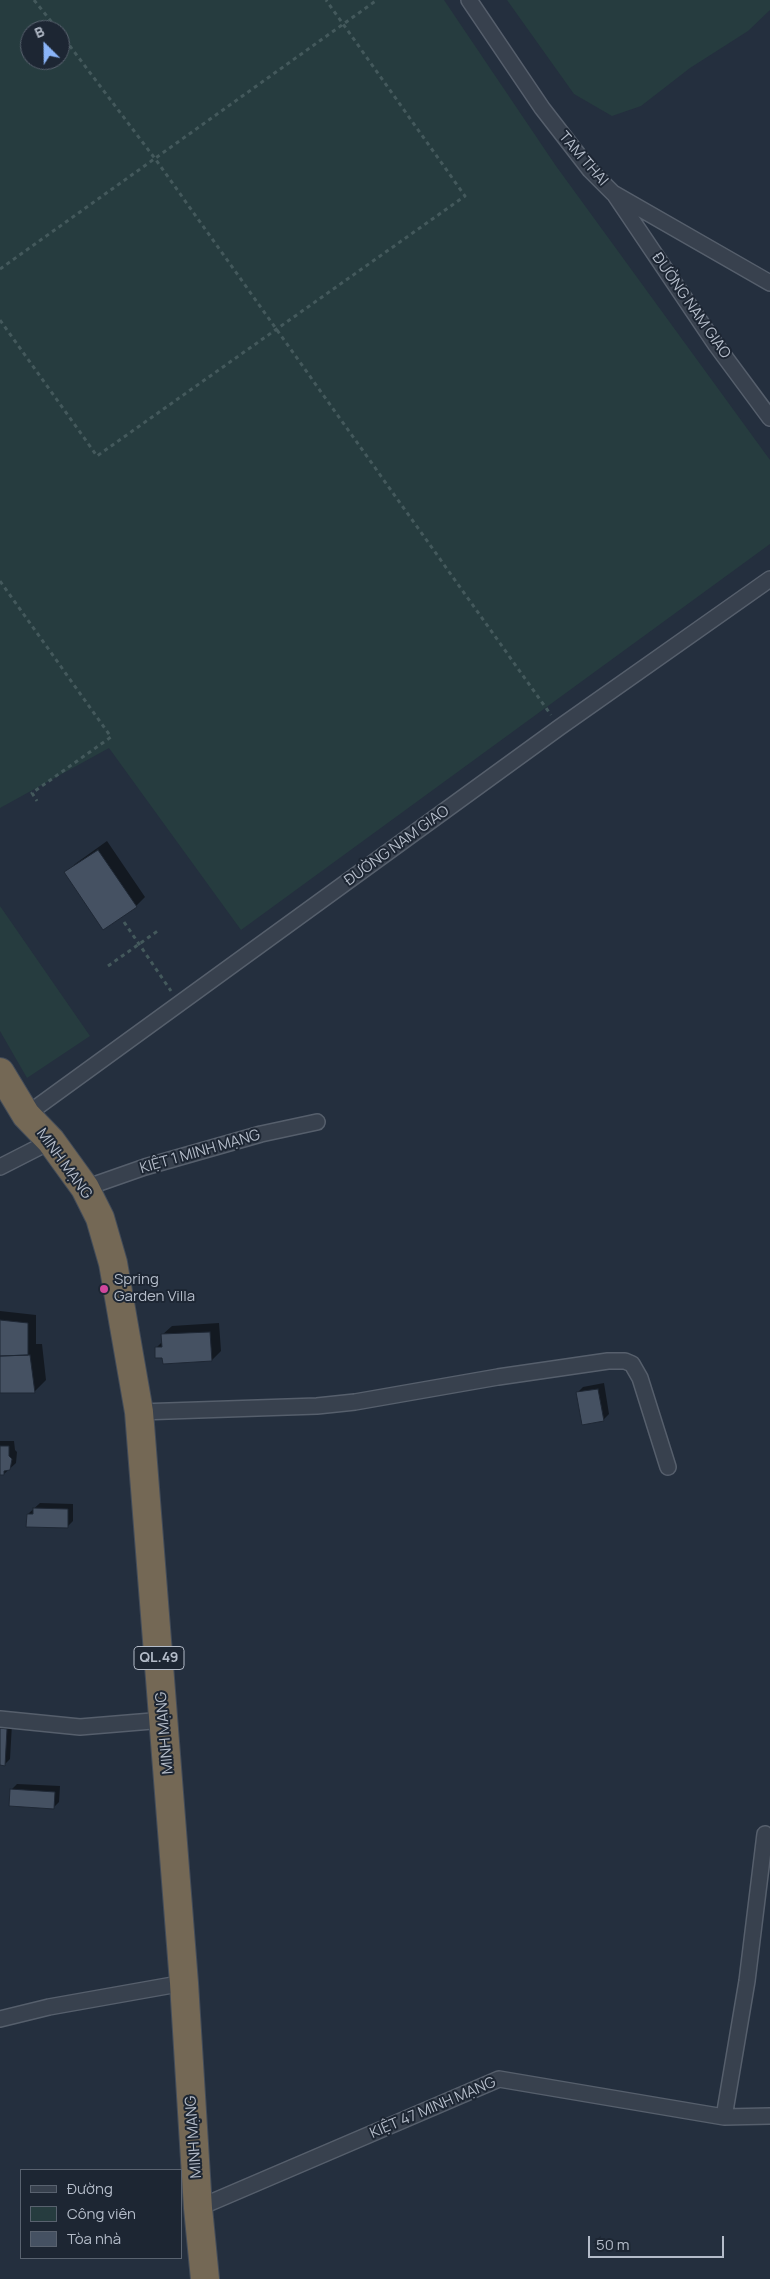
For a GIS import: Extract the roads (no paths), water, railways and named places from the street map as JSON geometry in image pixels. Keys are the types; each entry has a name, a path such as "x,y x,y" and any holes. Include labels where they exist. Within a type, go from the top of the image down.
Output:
{"highway":[{"name":"MINH MẠNG","path":"0,1072 26,1115 51,1141 85,1188 100,1218 113,1263 139,1412 184,1983 198,2208 206,2279"}],"street":[{"name":"TAM THAI","path":"469,0 542,108 590,170 613,193 770,283"},
{"name":"ĐƯỜNG NAM GIAO","path":"613,193 716,345 770,418"},
{"name":"ĐƯỜNG NAM GIAO","path":"26,1115 560,727 770,580"},
{"name":"KIỆT 1 MINH MẠNG","path":"85,1188 144,1167 261,1134 317,1122"},
{"path":"0,1168 51,1141"},
{"path":"139,1412 260,1409 336,1404 498,1377 608,1361 625,1361 632,1364 640,1378 668,1467"},
{"path":"0,1719 80,1727 164,1720"},
{"path":"724,2117 747,1981 765,1834"},
{"path":"0,2019 184,1983"},
{"name":"KIỆT 47 MINH MẠNG","path":"198,2208 499,2079 724,2117 770,2116"}],"place":[{"name":"Spring Garden Villa","path":"104,1289"}]}
